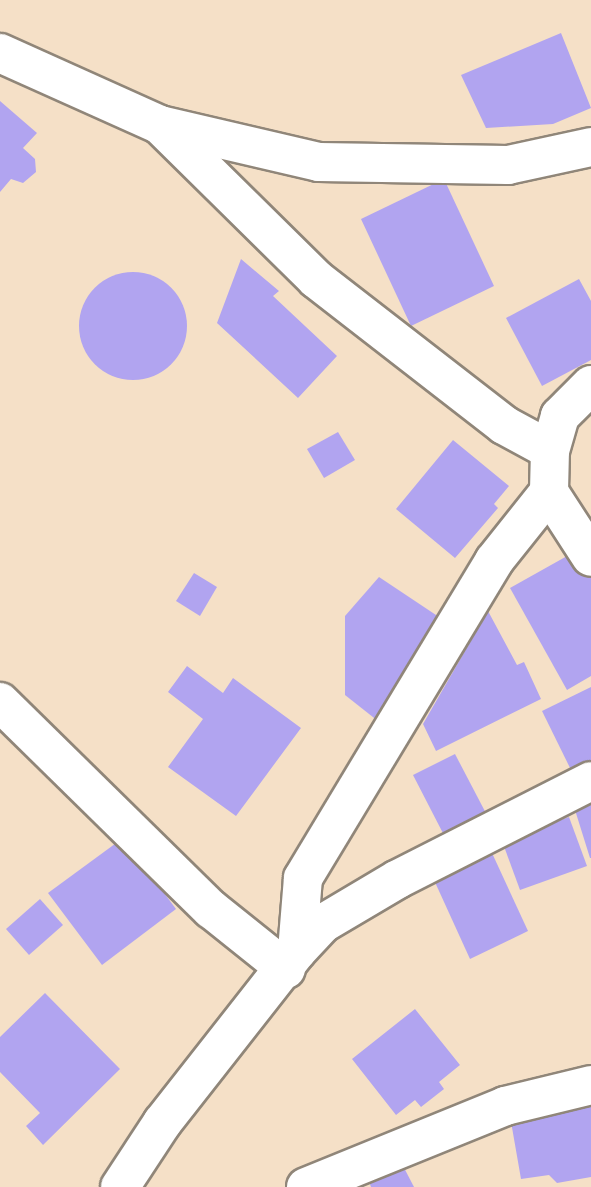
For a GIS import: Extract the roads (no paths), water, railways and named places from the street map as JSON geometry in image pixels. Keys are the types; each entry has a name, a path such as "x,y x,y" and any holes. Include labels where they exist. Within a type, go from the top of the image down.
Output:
{"street":[{"path":"0,53 160,125 318,162 508,165 591,147"},
{"path":"160,125 326,288 504,425 550,450"},
{"path":"591,385 560,415 550,450 549,492 591,557"},
{"path":"291,960 303,878 494,561 549,492"},
{"path":"0,702 211,909 291,960"},
{"path":"120,1187 215,1053 322,924 398,879 591,781"},
{"path":"306,1187 505,1106 591,1086"}]}
